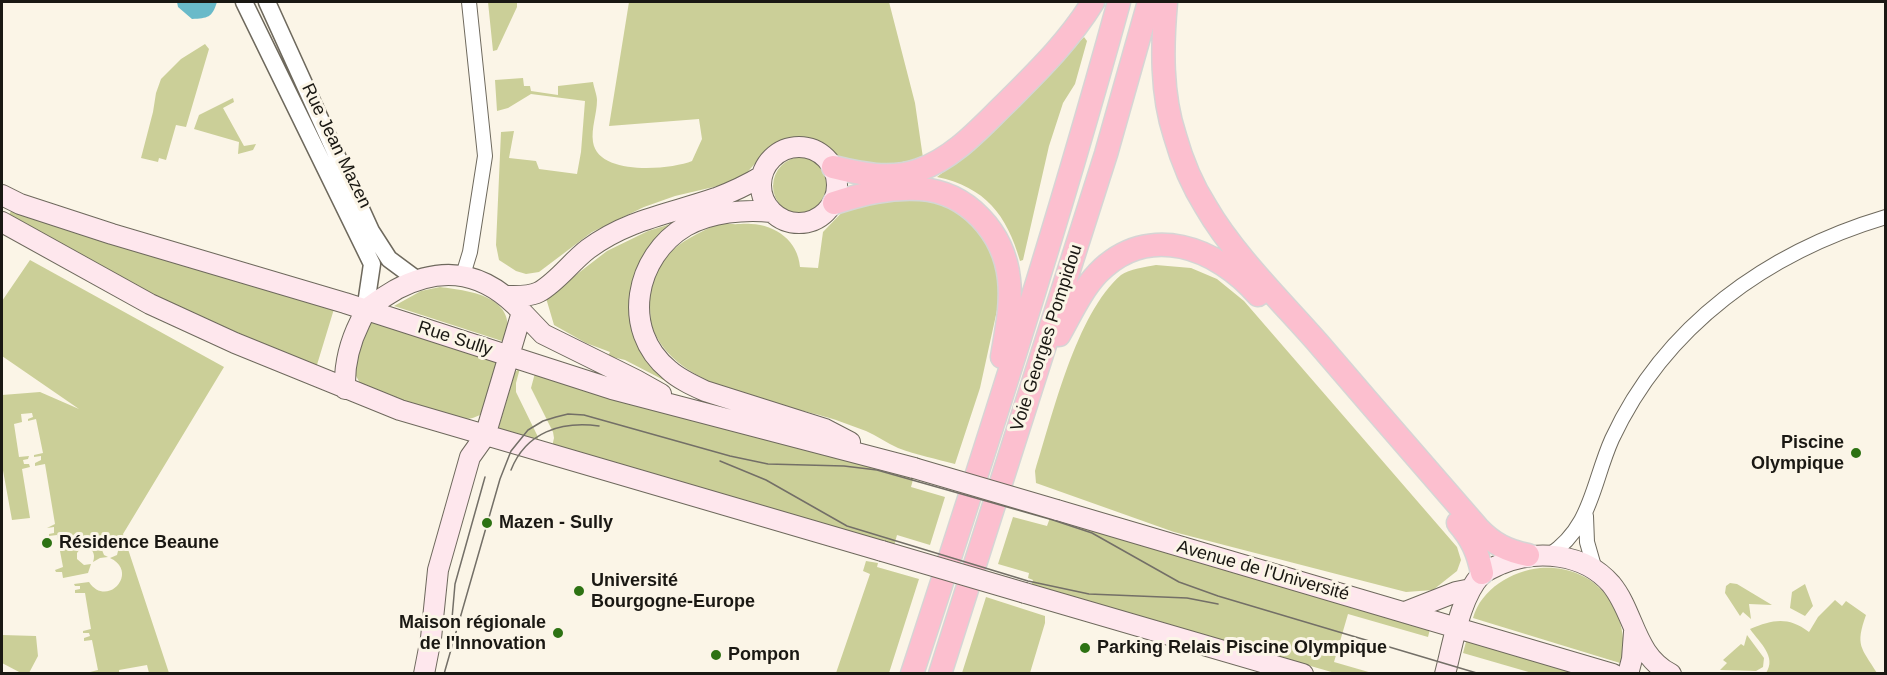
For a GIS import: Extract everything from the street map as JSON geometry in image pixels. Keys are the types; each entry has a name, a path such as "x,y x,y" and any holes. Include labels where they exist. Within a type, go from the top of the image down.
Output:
{"highway":[{"path":"833,167 858,173 889,175 920,170 943,159 987,121 1060,49 1093,2"},
{"name":"Voie Georges Pompidou","path":"912,674 989,438 1119,2"},
{"name":"Voie Georges Pompidou","path":"940,674 1106,154 1149,2"},
{"path":"1166,2 1164,81 1168,105 1174,135 1194,187 1206,207 1243,256 1478,528 1501,547 1514,553 1538,556"},
{"path":"834,203 867,193 921,189 936,192 959,201 979,216 996,237 1007,263 1010,302 989,438"},
{"path":"1030,393 1081,295 1089,283 1108,264 1122,255 1148,246 1174,245 1201,252 1228,267 1255,292 1467,534 1478,552 1477,581"}],"main road":[{"path":"507,296 538,293 588,249 643,220 740,189 762,176 772,159 780,152 800,147 819,152 833,167 838,185 834,203 818,219 808,223 797,224 783,220 772,212 762,195 762,176"},
{"name":"Rue Sully","path":"2,195 20,204 112,234 612,389 914,468"},
{"path":"772,212 747,211 714,216 688,225 669,239 651,262 640,288 639,311 643,336 668,370 691,385 825,429 885,459"},
{"path":"2,222 150,304 235,343 400,410 1303,674"},
{"path":"345,389 349,349 365,311 387,295 416,279 438,275 463,275 485,283 507,296 543,334 636,380 681,407"},
{"path":"424,674 430,644 438,570 470,457 485,436 522,312"},
{"name":"Avenue de l'Université","path":"914,468 1613,674"},
{"path":"1405,612 1456,592 1514,559 1538,556 1573,559 1595,570 1609,582 1621,598 1645,653 1671,674"},
{"path":"1445,674 1457,628 1477,581"},
{"path":"1628,674 1634,644 1633,627"}],"street":[{"name":"Rue Jean Mazen","path":"244,2 372,264 365,311"},
{"name":"Rue Jean Mazen","path":"267,2 371,231 389,259 416,279"},
{"path":"463,275 470,252 485,156 469,2"},
{"path":"252,20 293,59"},
{"path":"1538,556 1565,544 1577,530 1605,456 1632,403 1664,357 1710,310 1749,279 1799,249 1846,229 1886,217"},
{"path":"1586,510 1587,542 1595,570"}],"green space":[{"path":"488,2 517,2 517,7 497,50 493,51"},
{"path":"629,2 889,2 915,103 923,158 876,167 838,159 821,144 807,137 789,138 769,148 743,177 644,207 592,232 539,272 526,274 516,271 499,260 496,245 501,132 514,131 509,158 536,161 539,169 577,174 585,101 531,94 508,108 497,111 495,80 523,78 524,86 530,86 531,91 558,95 558,86 593,82 597,100 593,142 598,153 607,161 621,165 652,168 692,161 702,139 699,119 609,126"},
{"path":"1084,37 1087,41 1075,84 1063,103 1049,146 1023,260 1020,261 1008,230 992,206 968,188 937,177 980,143"},
{"path":"205,44 209,49 186,127 176,125 166,160 159,158 158,162 141,158 161,79 181,59"},
{"path":"233,98 234,102 223,108 244,146 256,144 253,150 238,154 239,142 194,129 199,115"},
{"path":"796,157 808,157 823,165 831,180 831,192 823,207 808,215 796,215 781,207 773,192 773,180 781,165"},
{"path":"902,199 932,201 965,215 990,243 1001,292 980,388 955,464 898,448 866,431 836,420 731,390 705,379 682,365 664,348 651,323 652,284 664,259 684,241 723,222 760,225 777,231 790,242 795,249 800,267 818,268 823,232 849,205"},
{"path":"12,210 127,249 334,309 316,368 226,330 118,278 7,217"},
{"path":"674,223 658,239 631,300 681,389 625,360 608,356 610,352 586,343 554,325 546,298 607,251 648,231"},
{"path":"30,260 224,367 123,534 169,673 149,673 147,665 119,670 119,673 90,673 98,670 92,640 84,641 84,638 90,636 89,633 83,633 83,631 91,629 85,593 75,593 80,586 74,584 89,582 96,589 104,592 118,585 122,571 118,564 110,558 117,555 119,547 115,541 106,541 102,550 108,557 93,562 94,554 90,548 80,550 77,553 77,559 84,565 91,564 88,573 63,578 62,572 56,572 55,570 63,567 57,535 49,536 54,533 54,527 47,528 55,524 45,464 35,466 35,463 41,460 41,456 34,457 34,455 43,453 36,419 28,421 33,417 32,413 21,414 22,422 14,424 19,457 29,456 28,459 23,460 24,464 29,464 30,467 22,469 30,518 12,520 2,465 2,395 40,392 79,409 2,356 2,301"},
{"path":"1156,265 1191,268 1217,279 1244,301 1457,547 1461,560 1457,571 1433,590 1406,592 1174,532 1036,483 1035,471 1058,394 1091,314 1105,292 1121,275"},
{"path":"440,287 479,294 499,306 506,315 508,327 505,342 394,306 421,291"},
{"path":"371,320 501,359 482,414 467,419 440,416 361,385 355,374 356,361"},
{"path":"520,368 516,392 538,437 537,443 498,430 515,372"},
{"path":"535,373 914,476 911,487 945,497 930,545 897,535 894,546 552,447 553,432 531,388"},
{"path":"1051,515 1431,625 1428,637 1348,614 1334,662 1372,673 1335,673 1031,586 1033,580 1028,578 1029,573 998,564 1013,517 1047,526"},
{"path":"866,561 878,563 877,567 919,579 889,673 836,673 870,574 863,571"},
{"path":"1540,568 1577,573 1604,593 1614,607 1620,623 1623,660 1620,663 1473,618 1483,598 1499,583 1519,573"},
{"path":"1730,583 1737,584 1772,605 1749,604 1751,619 1743,612 1740,616 1725,593 1726,586"},
{"path":"1805,584 1813,606 1805,616 1790,608 1792,592"},
{"path":"986,597 1045,616 1030,673 962,673"},
{"path":"1835,600 1842,606 1846,601 1866,615 1861,633 1861,646 1877,673 1766,673 1770,661 1766,650 1750,629 1780,621 1794,624 1809,632 1818,617"},
{"path":"2,635 36,636 38,656 29,673 21,673 2,663"},
{"path":"1747,635 1764,658 1763,667 1756,671 1720,670 1727,663 1723,660 1741,644 1744,646"},
{"path":"1467,638 1592,673 1532,673 1463,653"}],"water":[{"path":"177,2 217,2 209,16 192,19 178,7"}],"tram line":[{"path":"444,674 500,479 511,451 528,430 543,421 568,414 584,415 730,456 768,464 844,466 877,470 1053,520 1092,533 1179,582 1218,596 1480,674"},
{"path":"511,470 526,446 546,432 571,425 599,426"},
{"path":"720,461 766,480 847,526 1028,581 1089,594 1187,598 1218,604"},
{"path":"451,630 455,584 485,477"}],"place":[{"name":"Piscine Olympique","path":"1856,453"},
{"name":"Mazen - Sully","path":"487,523"},
{"name":"Résidence Beaune","path":"47,543"},
{"name":"Université Bourgogne-Europe","path":"579,591"},
{"name":"Maison régionale de l'Innovation","path":"558,633"},
{"name":"Parking Relais Piscine Olympique","path":"1085,648"},
{"name":"Pompon","path":"716,655"}]}
